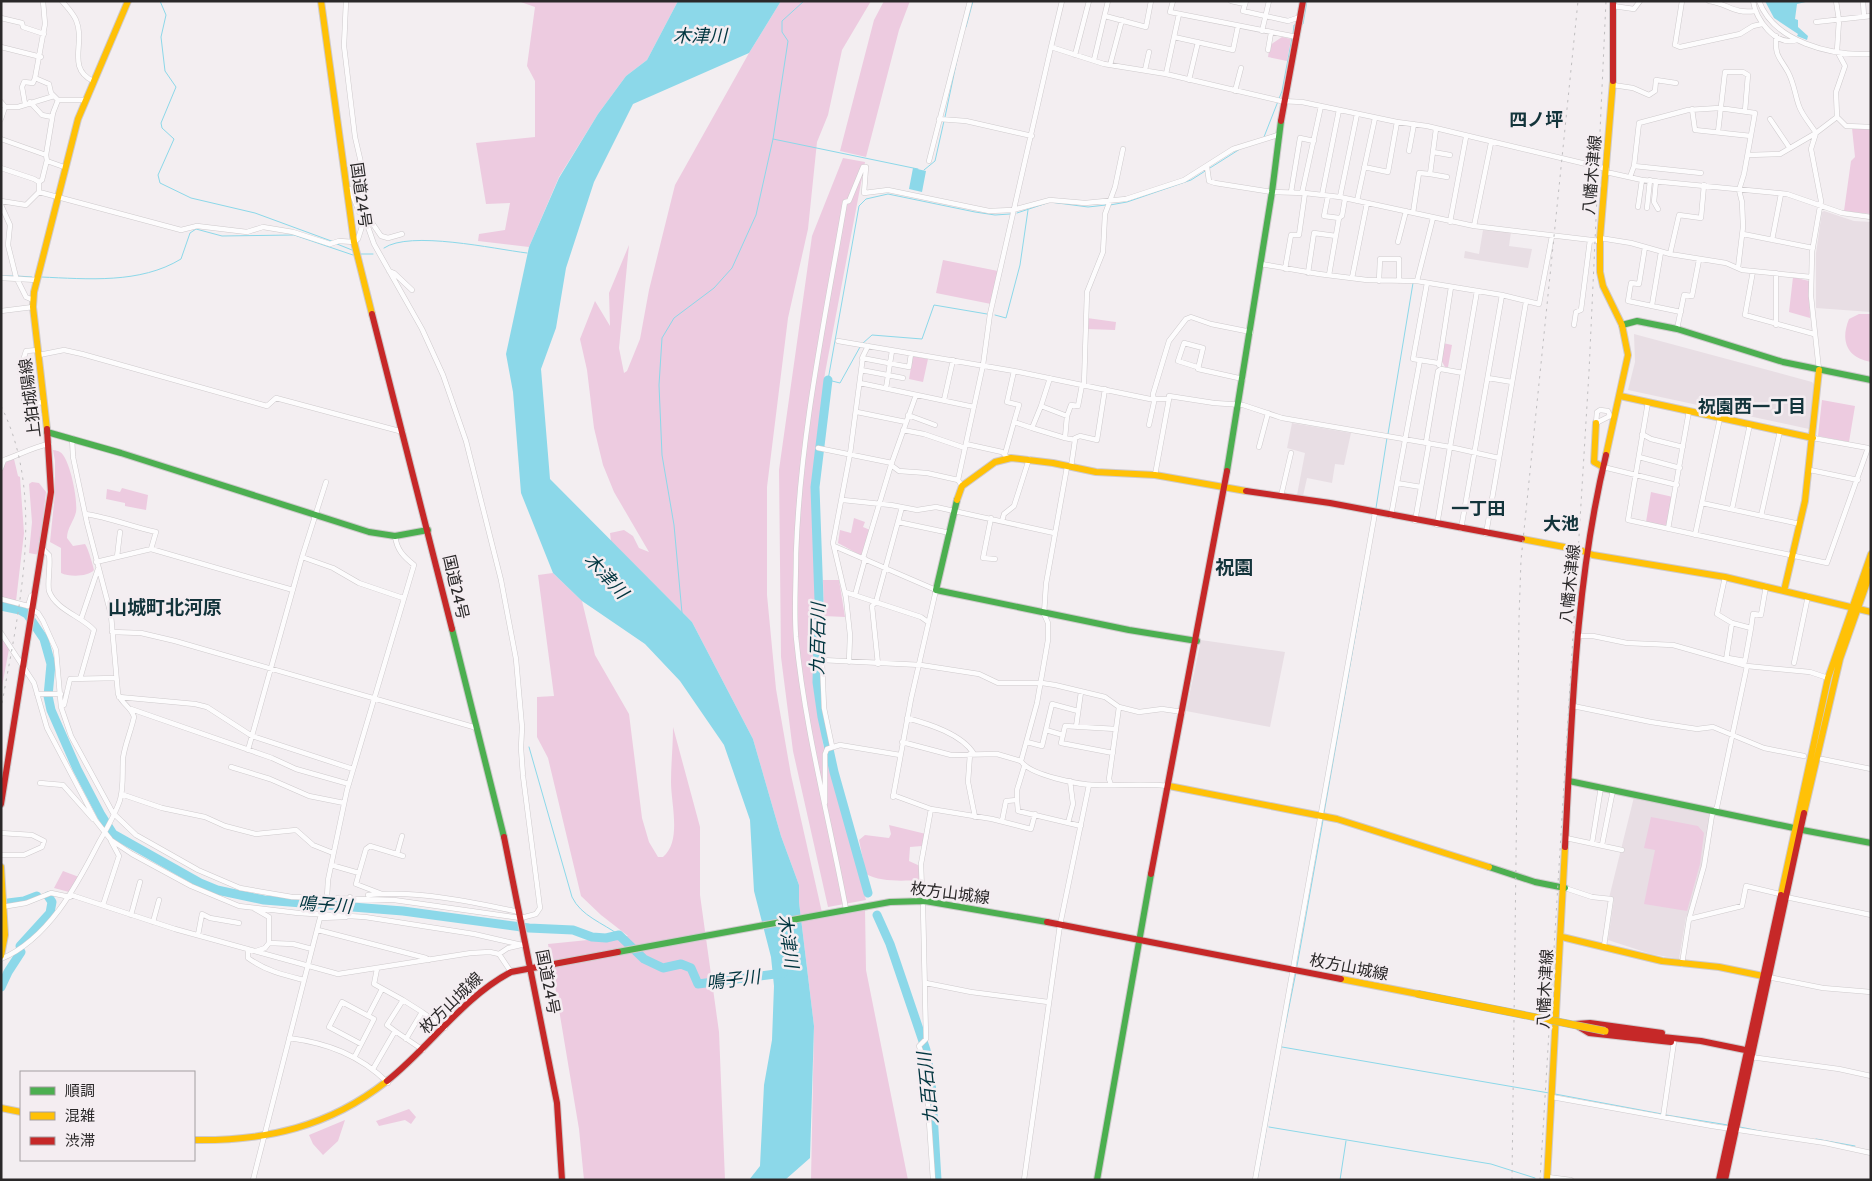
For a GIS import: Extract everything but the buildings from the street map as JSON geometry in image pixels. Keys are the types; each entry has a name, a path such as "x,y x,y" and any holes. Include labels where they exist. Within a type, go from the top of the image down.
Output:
{"main road":[{"name":"上狛城陽線","path":"1,804 51,492 49,444 33,304 64,167 85,100 123,18 128,1"},
{"path":"1097,1180 1239,405 1272,192 1278,136 1286,101 1294,37 1303,1"},
{"name":"国道24号","path":"321,2 345,185 355,244 509,855 525,944 533,967 557,1103 562,1180"},
{"name":"八幡木津線","path":"1547,1178 1565,888 1569,781 1586,553 1628,355 1622,325 1602,281 1600,240 1613,85 1613,4"},
{"path":"1622,325 1637,321 1677,330 1770,358 1871,380"},
{"path":"1784,591 1800,524 1810,470 1819,370"},
{"path":"1620,396 1813,438"},
{"path":"1598,422 1594,462 1603,467"},
{"path":"47,432 72,438 369,532 394,536 428,530"},
{"path":"1197,641 1044,614 936,590 960,483 1006,456 1113,474 1155,475 1281,496 1725,577 1871,612"},
{"path":"1797,829 1829,699 1871,554"},
{"path":"1725,1180 1733,1129 1828,678 1854,608 1871,571"},
{"path":"1569,781 1871,843"},
{"path":"1169,786 1321,816 1535,882 1565,888"},
{"path":"1,867 5,935 1,957"},
{"name":"枚方山城線","path":"195,1140 236,1141 264,1137 294,1130 342,1111 388,1083 475,996 494,980 511,972 890,902 925,901 1140,939 1605,1031 1701,1041 1749,1054"},
{"path":"1562,937 1654,960 1719,967 1766,977"},
{"path":"1557,1021 1646,1030 1701,1041"},
{"path":"1575,1024 1589,1033 1674,1042 1701,1041"},
{"path":"1,1108 20,1112"},
{"path":"1719,1180 1733,1129"}],"street":[{"path":"43,1 45,24 41,57 33,83 24,82 22,87 27,103 42,116 52,117"},
{"path":"62,1 77,21 80,42 78,68 84,77 93,81"},
{"path":"313,1 321,2"},
{"path":"39,192 58,195 91,207 181,230 197,226 246,232 263,227 293,232 330,244 338,241 355,244 362,233 365,216 362,167 355,137 344,46 346,1"},
{"path":"929,161 970,1"},
{"path":"818,448 892,464 898,471 927,473 960,483 965,446 983,366 990,314 1062,1"},
{"path":"1075,55 1089,1"},
{"path":"1094,60 1108,1"},
{"path":"1105,16 1146,26 1151,1"},
{"path":"1172,1 1170,12 1294,37"},
{"path":"1231,1 1245,3 1243,11 1288,21 1300,17"},
{"path":"1262,31 1269,1"},
{"path":"1613,4 1634,9 1640,1"},
{"path":"1682,1 1675,45 1680,48 1740,34 1753,26 1762,24"},
{"path":"1709,1 1725,5 1736,12 1755,11"},
{"path":"1754,1 1755,11 1762,24 1783,40 1797,40"},
{"path":"1759,1 1770,21 1778,29 1797,40 1820,48 1871,54"},
{"path":"1836,1 1839,20 1837,51 1844,66 1836,92 1837,117 1846,126 1871,127"},
{"path":"1863,1 1864,17"},
{"path":"1166,74 1180,14"},
{"path":"1816,22 1871,16"},
{"path":"1,18 22,23 23,27 44,34"},
{"path":"1110,65 1122,20"},
{"path":"1174,36 1233,50 1238,26"},
{"path":"1268,50 1271,33"},
{"path":"1776,36 1779,61 1787,71 1798,97 1798,106 1816,133"},
{"path":"1189,80 1198,42"},
{"path":"1,47 24,55 41,57"},
{"path":"1051,47 1110,65 1166,74 1235,91 1414,124 1642,180 1677,182 1781,194 1820,204 1842,213 1871,217"},
{"path":"1145,70 1148,52"},
{"path":"1235,91 1241,68"},
{"path":"1718,132 1719,108 1724,96 1725,72 1743,72 1748,75 1745,111"},
{"path":"1,201 26,205 39,192 39,182 42,180 47,157 56,98 49,84 35,78"},
{"path":"1613,85 1633,88 1649,95 1655,91 1656,80 1676,83"},
{"path":"5,107 18,107 27,103 56,98 85,100"},
{"path":"1,102 5,107"},
{"path":"1285,269 1292,235 1299,236 1303,193 1321,106"},
{"path":"1,119 5,107"},
{"path":"1630,177 1634,166 1639,123 1677,111 1692,109 1719,108 1756,113 1739,190 1742,202 1743,234 1738,268"},
{"path":"1692,109 1695,130 1752,136"},
{"path":"1339,110 1325,195 1324,216 1339,218"},
{"path":"1329,275 1339,218 1342,216 1342,198 1357,114"},
{"path":"1748,155 1777,155 1816,133 1837,117"},
{"path":"939,118 966,121 1032,136"},
{"path":"1357,201 1375,118"},
{"path":"1770,119 1790,147"},
{"path":"1364,167 1388,172 1397,122"},
{"path":"1409,151 1414,124"},
{"path":"1430,174 1436,129"},
{"path":"1816,133 1811,149 1821,201 1812,248 1811,277 1814,334 1819,370"},
{"path":"844,909 807,721 796,636 797,545 799,495 809,412 845,202 849,201 863,167 866,167 864,193 888,190 989,211 1013,210 1050,200 1110,203 1126,200 1184,180 1233,149 1278,136"},
{"path":"1450,222 1466,137"},
{"path":"1291,192 1300,138 1314,141"},
{"path":"1,139 47,157 52,164 64,167"},
{"path":"1474,226 1491,143"},
{"path":"1065,438 1067,416 1071,405 1078,406 1083,385 1087,292 1103,252 1105,214 1110,203 1123,148"},
{"path":"1433,152 1450,155"},
{"path":"1634,166 1701,173"},
{"path":"1207,167 1209,181 1215,184 1272,192 1325,195 1450,222 1552,236 1600,240 1645,247 1699,260 1726,263 1753,271 1811,277"},
{"path":"1,168 29,176 39,182"},
{"path":"1677,182 1678,171"},
{"path":"1413,213 1419,173 1447,177"},
{"path":"1638,207 1642,180"},
{"path":"1647,208 1650,180"},
{"path":"1656,181 1654,202 1658,210"},
{"path":"345,185 350,190 359,212 365,216 381,236 388,238 402,234"},
{"path":"1670,254 1679,215 1700,218 1704,185"},
{"path":"1772,240 1781,194"},
{"path":"1352,278 1367,203"},
{"path":"1,205 10,225 8,245 16,277 26,298 33,304"},
{"path":"1398,242 1406,211"},
{"path":"362,897 521,915 536,914 540,908 523,776 522,727 516,659 502,580 466,441 443,374 422,328 374,244 365,216"},
{"path":"1417,281 1433,218"},
{"path":"1308,272 1314,233 1336,236"},
{"path":"1743,234 1812,248"},
{"path":"1261,264 1285,269 1379,281 1417,281 1502,295 1539,304 1552,236"},
{"path":"1574,325 1576,312 1581,310 1590,240"},
{"path":"1,246 8,245"},
{"path":"1645,247 1639,284 1630,283 1628,301 1681,312"},
{"path":"1652,305 1661,252"},
{"path":"1379,281 1380,259 1399,259 1399,281"},
{"path":"1677,330 1684,295 1692,296 1699,260"},
{"path":"389,271 394,273 412,290"},
{"path":"1753,271 1745,315 1814,334"},
{"path":"1776,273 1776,325"},
{"path":"1,278 16,277 37,280"},
{"path":"1427,283 1413,358 1438,363"},
{"path":"1441,369 1438,363 1451,287"},
{"path":"1437,525 1477,291"},
{"path":"1461,530 1502,295"},
{"path":"1486,534 1527,302"},
{"path":"1,312 33,304"},
{"path":"1149,425 1154,399 1153,394 1169,341 1186,319 1192,317 1211,324 1251,332"},
{"path":"838,342 1014,371 1154,399 1169,399"},
{"path":"1197,367 1203,348 1184,343 1178,361 1198,369 1243,379"},
{"path":"849,662 850,635 845,592 834,546 857,412 862,358 868,346"},
{"path":"44,402 24,404 20,370 26,351 64,350 267,406 276,398 403,432"},
{"path":"886,388 892,351"},
{"path":"862,358 909,367 911,354"},
{"path":"944,400 953,360"},
{"path":"1391,516 1420,360"},
{"path":"1441,369 1463,373"},
{"path":"1415,520 1438,371 1441,369"},
{"path":"861,370 903,378"},
{"path":"903,430 1006,456 1019,405 1007,402 1014,371"},
{"path":"1032,428 1042,406 1050,378"},
{"path":"1488,378 1512,382"},
{"path":"860,383 974,407"},
{"path":"1081,826 1018,811 1017,790 1024,767 1021,761 1037,703 1048,640 1048,623 1044,614 1054,533 1075,438 1080,436 1097,440 1105,389"},
{"path":"855,595 892,464 916,395"},
{"path":"1155,475 1169,396 1239,405 1290,420 1428,442 1499,458"},
{"path":"1648,402 1628,520 1827,563 1868,448 1813,438"},
{"path":"1042,406 1067,416"},
{"path":"1600,410 1610,412 1609,418 1598,422 1596,415 1600,410"},
{"path":"1668,529 1689,411"},
{"path":"857,412 906,422"},
{"path":"1259,447 1268,413"},
{"path":"908,415 935,425"},
{"path":"1695,534 1720,418"},
{"path":"1014,422 1075,440"},
{"path":"1732,509 1750,424"},
{"path":"1761,516 1780,431"},
{"path":"1642,434 1651,439 1683,447"},
{"path":"1,957 13,954 29,941 70,896 105,831 121,794 124,756 134,718 130,708 119,697 111,614 85,514 73,457 72,438"},
{"path":"1,468 4,460 22,455 32,448 49,444"},
{"path":"1281,496 1291,453"},
{"path":"1639,457 1680,468"},
{"path":"1002,521 1004,514 1014,506 1029,459"},
{"path":"1603,467 1677,485"},
{"path":"1810,470 1858,480"},
{"path":"248,750 302,557 326,482"},
{"path":"1397,483 1421,487"},
{"path":"843,500 881,503 917,510 929,507 954,510 1054,533"},
{"path":"1702,503 1800,524"},
{"path":"878,664 872,606 876,602 902,507"},
{"path":"1254,1180 1294,970 1375,513"},
{"path":"85,514 103,516 114,522 156,532 151,549"},
{"path":"991,518 983,558 995,559"},
{"path":"898,522 950,532"},
{"path":"117,557 120,532"},
{"path":"327,898 333,853 344,803 414,565 403,556 396,545 394,536"},
{"path":"834,546 936,590 918,665 892,796 931,809 1031,828 1034,814"},
{"path":"43,549 49,555 50,591 61,606 94,630 80,679"},
{"path":"96,562 151,549 293,590"},
{"path":"302,557 333,568 359,583 403,598"},
{"path":"81,619 98,569"},
{"path":"1725,577 1717,614 1732,623 1751,628"},
{"path":"1727,659 1745,661 1753,614 1761,615 1766,586"},
{"path":"845,592 921,617 928,622"},
{"path":"1,599 28,606 31,596 35,594"},
{"path":"1794,663 1808,596"},
{"path":"33,610 38,613 43,621 56,650 61,707 71,736 112,815 136,835 222,882 240,888 292,897 350,898 382,894 482,904 521,915"},
{"path":"1727,659 1732,623"},
{"path":"112,632 141,632 477,728"},
{"path":"1,633 34,683 39,694 47,728 96,821"},
{"path":"1579,636 1602,637 1626,643 1672,645 1748,666 1810,672 1828,678"},
{"path":"832,746 824,708 822,660 878,664 896,662 918,665 979,674 998,683 1039,683 1105,696 1119,707 1139,712 1162,709 1183,712"},
{"path":"1682,964 1689,919 1704,866 1712,815 1716,811 1748,666"},
{"path":"61,707 64,705 70,679 116,678"},
{"path":"1076,727 1082,692"},
{"path":"39,694 59,694"},
{"path":"119,697 195,704 207,707 252,736 353,769"},
{"path":"1027,742 1042,746 1052,704 1078,711"},
{"path":"1574,706 1651,722 1697,729 1713,727 1764,748 1804,756"},
{"path":"1111,785 1109,779 1119,707"},
{"path":"130,708 143,711 311,774 349,784"},
{"path":"907,718 934,726 949,735 965,741 972,754 968,782 975,817"},
{"path":"1113,752 1061,743 1065,726 1116,729"},
{"path":"1046,730 1063,735"},
{"path":"902,742 942,753 997,754 1021,761"},
{"path":"824,807 825,754 827,749 840,745 900,755"},
{"path":"1822,759 1871,769"},
{"path":"231,767 270,779 310,796 344,803"},
{"path":"1024,767 1089,785 1169,786"},
{"path":"1068,823 1073,804 1070,781"},
{"path":"40,782 63,785 111,840 119,856 103,905"},
{"path":"1024,1180 1060,925 1089,785"},
{"path":"1592,843 1602,787"},
{"path":"1602,845 1613,790"},
{"path":"121,794 162,808 206,817 225,826 256,834 296,830 319,848 333,853"},
{"path":"1002,821 1006,801 1017,800"},
{"path":"922,891 921,864 931,809"},
{"path":"1,833 32,835 44,841 42,847 24,855 1,855"},
{"path":"397,854 402,836"},
{"path":"1566,838 1622,850"},
{"path":"111,840 132,854 191,886 228,903 255,909 348,914 525,944"},
{"path":"382,894 356,884 366,849 370,846 403,856"},
{"path":"331,865 359,873"},
{"path":"131,915 140,882"},
{"path":"1689,919 1742,906 1746,886 1871,915"},
{"path":"1565,888 1592,897 1611,900 1604,946"},
{"path":"2,907 26,904 51,892 103,905 198,936 338,974 490,952 499,954 511,972"},
{"path":"253,1180 320,918 342,918 348,914 350,898"},
{"path":"153,922 159,900"},
{"path":"923,906 926,1039 919,1046 925,1062 932,1180"},
{"path":"254,951 265,948 269,943 269,917 255,909"},
{"path":"198,936 202,914 210,918 239,923"},
{"path":"318,930 429,960"},
{"path":"269,943 293,944 312,949"},
{"path":"499,954 508,948 525,944"},
{"path":"248,949 248,958 260,966 277,974 304,980"},
{"path":"377,969 374,984 403,1000 445,1028"},
{"path":"1766,977 1824,988 1871,992"},
{"path":"926,983 971,992 1048,1002"},
{"path":"368,1016 382,989"},
{"path":"403,1000 387,1026 423,1050"},
{"path":"355,1056 374,1019 342,1002 329,1027 361,1044"},
{"path":"406,1039 422,1012"},
{"path":"373,1069 395,1031"},
{"path":"289,1038 320,1043 355,1056 388,1083"},
{"path":"1663,1117 1674,1042"},
{"path":"1749,1054 1871,1076"},
{"path":"1552,1096 1663,1117 1825,1143 1871,1153"},
{"path":"1547,1178 1571,1180"}],"shaded area":[{"path":"518,1 678,1 647,60 626,76 598,114 559,177 529,247 478,241 479,234 505,230 510,203 486,204 476,143 535,137 535,81 527,66 535,7"},
{"path":"781,1 871,1 842,50 828,115 817,142 808,229 788,318 767,487 767,595 776,689 791,775 823,917 865,909 866,970 908,1180 811,1180 814,1026 799,902 799,885 781,836 753,739 692,622 611,541 610,533 624,530 633,536 639,548 649,552 614,492 603,465 594,428 587,370 580,339 595,301 610,326 609,293 629,245 619,348 624,373 627,371 640,339 649,290 675,185 749,53"},
{"path":"884,1 910,1 899,30 866,157 840,151 874,20"},
{"path":"1282,37 1291,39 1287,61 1268,57 1270,45"},
{"path":"1852,128 1871,129 1871,214 1844,211 1851,161 1855,157"},
{"path":"843,158 865,162 825,373 813,485 815,515 816,683 823,744 866,900 828,907 793,751 781,657 779,470 812,236"},
{"path":"1824,211 1854,221 1871,222 1871,312 1816,308 1816,253 1822,212"},
{"path":"1483,230 1511,232 1509,246 1532,249 1528,268 1464,258 1465,251 1479,254"},
{"path":"943,260 998,271 991,304 936,293"},
{"path":"1793,277 1809,281 1810,318 1789,312"},
{"path":"1859,314 1871,314 1871,362 1856,357 1851,352 1846,341 1845,334 1849,319"},
{"path":"1087,318 1116,322 1115,330 1086,329"},
{"path":"1634,334 1812,382 1815,386 1809,429 1628,390 1635,362"},
{"path":"1443,343 1452,345 1448,367 1445,367 1441,360"},
{"path":"913,356 928,359 923,382 909,379"},
{"path":"1822,400 1855,406 1849,442 1818,436"},
{"path":"1292,423 1351,433 1344,465 1335,464 1332,483 1307,478 1303,496 1297,495 1305,453 1287,448"},
{"path":"53,450 64,456 70,471 76,512 67,538 73,546 85,544 94,570 87,574 73,576 61,573 61,548 50,542 55,493"},
{"path":"14,459 18,476 20,477 24,533 16,601 1,598 1,472 6,462"},
{"path":"32,482 39,483 46,492 39,555 29,553 32,522 29,484"},
{"path":"122,488 148,495 146,510 125,506 125,503 106,499 107,489 120,492"},
{"path":"1651,492 1673,497 1665,526 1646,522"},
{"path":"854,518 865,522 863,527 870,530 862,556 838,543 840,530 851,533"},
{"path":"553,573 582,601 595,655 629,714 642,818 649,842 658,857 663,857 669,850 674,832 671,782 673,727 700,827 700,895 719,1032 725,1180 584,1180 579,1129 548,944 628,936 601,915 581,896 548,758 537,737 537,697 554,696 538,575"},
{"path":"823,580 839,580 845,617 824,616"},
{"path":"1,636 9,649 1,692"},
{"path":"1201,640 1285,652 1270,727 1186,711"},
{"path":"1634,797 1711,815 1703,865 1690,914 1686,917 1679,959 1651,954 1608,940 1614,899 1609,898"},
{"path":"1651,817 1698,826 1704,833 1700,864 1687,911 1644,904 1655,850 1644,848"},
{"path":"889,825 926,834 922,846 910,847 909,861 920,866 919,880 885,880 866,874 859,840 865,835 889,838 891,834"},
{"path":"63,871 79,877 69,892 54,888"},
{"path":"409,1109 416,1117 411,1124 405,1120 379,1126 376,1121"},
{"path":"345,1120 338,1141 323,1155 313,1144 309,1135"}],"water":[{"name":"木津川","path":"678,1 781,1 749,53 633,104 594,182 566,268 556,328 541,369 550,479 692,622 753,739 781,836 799,885 799,902 814,1026 810,1158 785,1180 749,1180 760,1166 764,1085 772,1040 774,986 771,957 754,891 750,820 724,745 680,681 645,644 582,601 553,573 521,493 513,392 506,354 529,247 559,178 598,114 626,76 647,60"},
{"path":"1765,1 1810,1 1797,4 1795,19 1798,20 1798,27 1808,36 1807,40 1797,36 1798,34 1774,18"},
{"path":"913,168 926,171 922,192 909,189"}],"waterway":[{"path":"160,1 166,15 161,37 165,71 176,87 161,123 162,128 174,139 158,175 160,183 191,198 255,213 334,242"},
{"path":"682,613 674,525 662,455 659,385 662,338 674,318 714,288 732,268 756,215 773,139 788,41 782,32 782,21 804,1"},
{"path":"966,27 973,1"},
{"path":"1301,25 1303,24 1307,1"},
{"path":"1293,34 1294,25 1297,25"},
{"path":"1264,137 1282,91 1292,38"},
{"path":"945,117 958,55"},
{"path":"924,170 935,161 944,121"},
{"path":"773,139 918,169"},
{"path":"1110,205 1127,202 1191,180 1240,149"},
{"path":"860,347 840,383 828,380 859,206 866,199 888,194 975,212 995,215 1010,214"},
{"path":"1050,202 1088,207 1106,205"},
{"path":"1017,213 1047,203"},
{"path":"995,315 1006,318 1020,265 1028,210"},
{"path":"41,277 95,279 148,273 181,259 190,233 196,229 222,236 294,235 353,255"},
{"path":"384,248 396,243 432,241 453,242 527,253"},
{"path":"337,244 352,250"},
{"path":"360,254 373,254"},
{"path":"1,276 13,276"},
{"path":"17,276 32,277"},
{"path":"1388,434 1413,283"},
{"path":"862,344 872,335 922,339 934,305 987,314"},
{"name":"九百石川","path":"828,380 815,487 819,600 817,682 822,717 834,772 868,893"},
{"path":"1376,508 1387,438"},
{"path":"1324,813 1364,586"},
{"name":"鳴子川","path":"1,606 20,610 27,614 44,639 51,664 48,696 51,710 77,769 113,834 200,883 217,890 264,900 403,911 529,928 573,930 592,937 606,938 619,935 644,959 663,968 681,964 691,968 698,984 783,973"},
{"path":"529,747 572,897 576,904 587,914 619,935"},
{"path":"1297,966 1323,820"},
{"path":"8,903 24,901 37,896"},
{"path":"20,946 50,913 52,902 48,896"},
{"name":"九百石川","path":"877,915 890,944 926,1050 931,1080 937,1180"},
{"path":"1,987 21,952"},
{"path":"1284,1032 1296,972"},
{"path":"1282,1047 1549,1093"},
{"path":"1257,1180 1276,1075"},
{"path":"1555,1094 1662,1114"},
{"path":"1666,1115 1728,1125"},
{"path":"1269,1127 1491,1164 1535,1178"},
{"path":"1740,1127 1770,1133"},
{"path":"1816,1139 1855,1146"},
{"path":"1340,1180 1346,1141"}],"railway":[{"path":"1512,1180 1521,560 1578,1"},
{"path":"1540,1180 1589,372 1606,1"},
{"path":"1,406 15,441 23,479 26,517 21,595 1,709"}],"traffic: fast":[{"path":"1227,471 1272,192 1281,121"},
{"path":"1622,325 1637,321 1677,329 1783,362 1871,380"},
{"path":"47,432 121,453 369,532 395,536 428,530"},
{"path":"957,500 936,590 1129,630 1197,641"},
{"path":"452,629 504,837"},
{"path":"1569,781 1794,828"},
{"path":"1797,829 1871,843"},
{"path":"1489,867 1535,882 1565,888"},
{"path":"1097,1180 1151,874"},
{"path":"618,952 890,902 925,901 1047,922"}],"traffic: slow":[{"path":"47,429 33,307 34,292 78,119 128,1"},
{"path":"321,1 354,242 372,314"},
{"path":"1606,455 1628,355 1622,325 1603,286 1600,272 1600,238 1613,81"},
{"path":"1784,591 1805,501 1819,370"},
{"path":"1620,396 1813,438"},
{"path":"1596,423 1594,462 1603,467"},
{"path":"957,500 962,486 995,462 1011,458 1053,463 1096,472 1155,475 1246,491"},
{"path":"1522,539 1580,550 1593,555 1725,577 1871,612"},
{"path":"1781,895 1828,678 1871,554"},
{"path":"1804,813 1840,659 1871,571"},
{"path":"1169,786 1337,819 1489,867"},
{"path":"1547,1180 1565,847"},
{"path":"1,867 5,935 1,956"},
{"path":"1562,937 1662,961 1719,967 1763,976"},
{"path":"1341,979 1418,994"},
{"path":"1418,994 1605,1031"},
{"path":"195,1140 246,1138 296,1128 342,1110 365,1097 387,1081"},
{"path":"1,1108 20,1112"}],"traffic: jam":[{"path":"1281,121 1303,1"},
{"path":"1613,1 1613,81"},
{"path":"372,314 452,629"},
{"path":"1,804 51,492 47,429"},
{"path":"1565,847 1576,650 1581,601 1596,503 1606,455"},
{"path":"1151,874 1227,471"},
{"path":"1246,491 1330,503 1522,539"},
{"path":"1725,1180 1804,813"},
{"path":"504,837 557,1103 562,1180"},
{"path":"1719,1180 1781,895"},
{"path":"1047,922 1341,979"},
{"path":"387,1081 403,1068 477,995 511,972 618,952"},
{"path":"1576,1024 1590,1023 1662,1033"},
{"path":"1579,1027 1589,1033 1671,1042"},
{"path":"1605,1031 1701,1041 1750,1051"}],"district":[{"name":"四ノ坪","path":"1536,120"},
{"name":"祝園西一丁目","path":"1752,407"},
{"name":"一丁田","path":"1478,509"},
{"name":"大池","path":"1561,524"},
{"name":"祝園","path":"1234,567"},
{"name":"山城町北河原","path":"165,607"}]}
